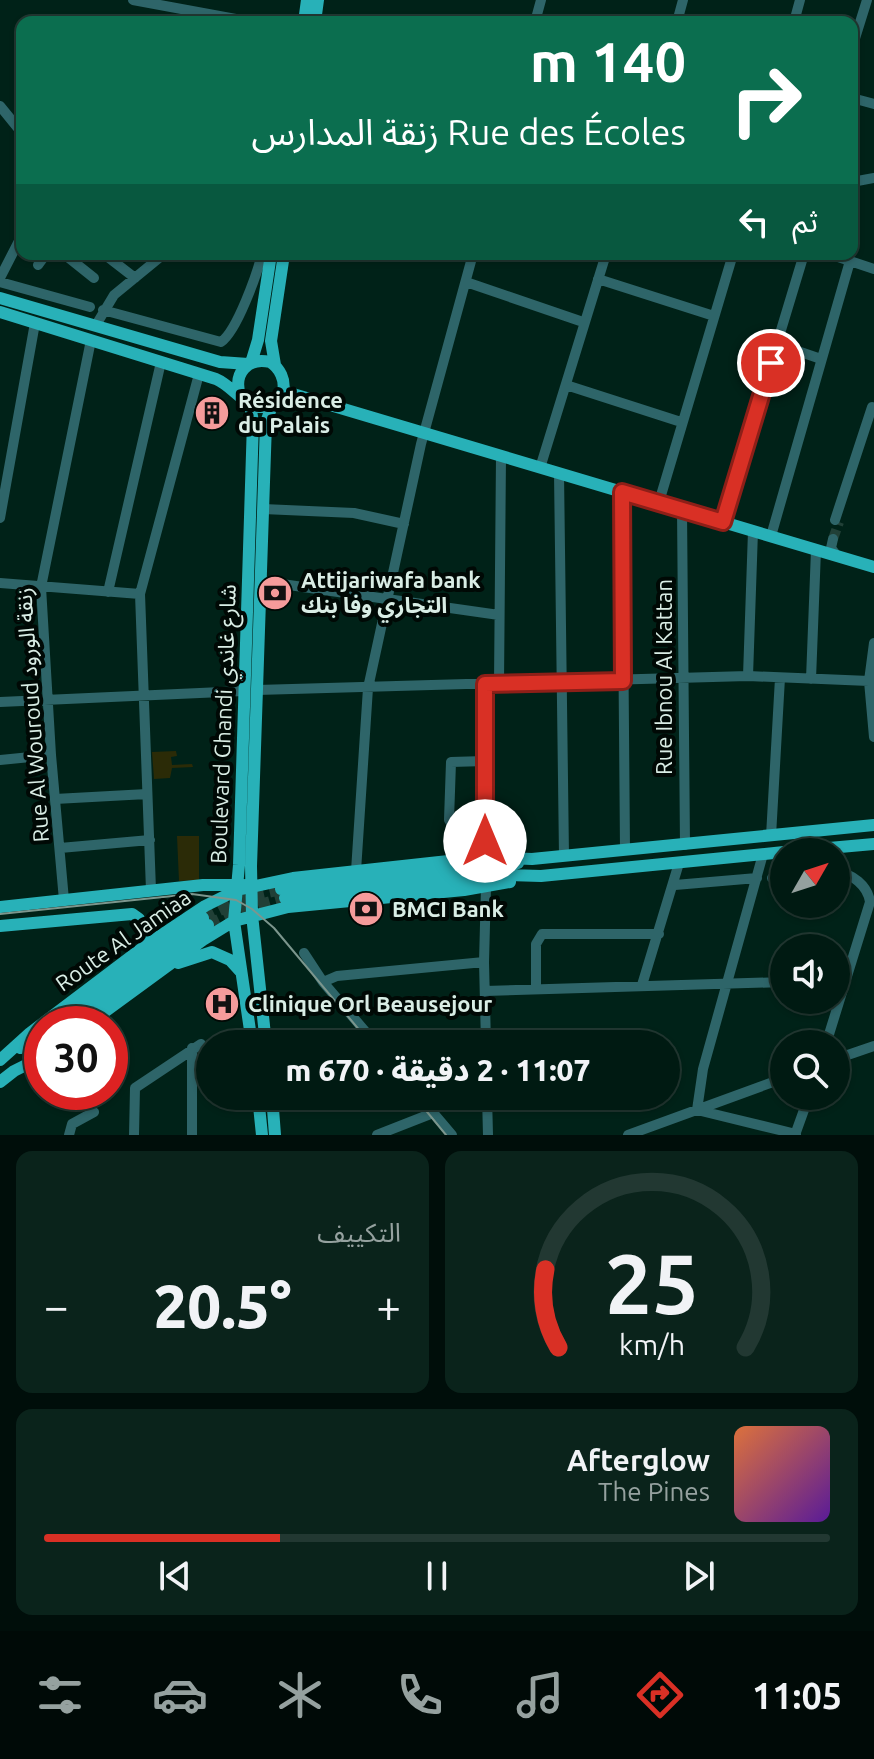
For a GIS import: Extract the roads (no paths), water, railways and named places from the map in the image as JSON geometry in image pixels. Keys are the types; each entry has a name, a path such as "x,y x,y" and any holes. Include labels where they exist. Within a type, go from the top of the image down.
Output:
{"main road":[{"path":"240,395 238,377 250,363 258,340 270,260"},
{"path":"0,312 223,382 250,405 272,405 283,391 283,376 275,365 271,341 283,260"},
{"path":"0,298 220,362 265,361 275,365"},
{"path":"283,391 423,438 501,456 874,567"},
{"name":"Boulevard Ghandi شارع غاندي","path":"250,405 253,422 250,690 252,915 264,1030"},
{"name":"Boulevard Ghandi شارع غاندي","path":"250,1030 234,921 261,581 266,423 272,405"},
{"path":"0,907 203,885 237,888 485,857 532,859 874,825"},
{"path":"850,846 874,844"},
{"path":"532,859 504,867 283,894 507,875 541,876 770,853"},
{"name":"Route Al Jamiaa","path":"112,1006 234,921 252,915 298,906 486,887 541,876"},
{"name":"Route Al Jamiaa","path":"3,1057 145,946 237,888"},
{"path":"0,926 132,914 139,919 145,946"},
{"path":"84,1006 205,921 96,1006"},
{"path":"164,968 212,952 230,960 241,973"},
{"path":"3,1057 24,1045"},
{"path":"0,1082 24,1062"},
{"path":"14,1071 24,1066"},
{"path":"259,1110 262,1135"},
{"path":"273,1110 275,1135"}],"street":[{"path":"133,0 168,3 225,16"},
{"path":"858,33 871,0"},
{"path":"0,106 16,126"},
{"path":"16,247 0,280 90,307"},
{"path":"38,265 42,260"},
{"path":"72,260 94,278"},
{"path":"112,260 135,278"},
{"path":"96,325 114,295 157,260"},
{"path":"103,310 221,342 229,335 255,279 260,260"},
{"path":"356,871 368,688 423,438 472,260"},
{"path":"540,468 604,260"},
{"path":"659,502 731,260"},
{"path":"723,522 802,260"},
{"path":"847,260 874,269"},
{"path":"771,536 850,261"},
{"path":"598,279 714,316"},
{"path":"466,282 583,322"},
{"path":"0,518 35,323"},
{"name":"Rue Al Wouroud زنقة الورود","path":"64,900 41,587 91,340"},
{"path":"777,344 821,359"},
{"path":"108,592 161,362"},
{"path":"151,890 140,594 199,374"},
{"path":"566,385 681,422"},
{"path":"838,519 873,404"},
{"path":"499,683 501,456"},
{"path":"559,473 564,856"},
{"path":"622,492 625,850"},
{"path":"263,509 354,513 404,524"},
{"name":"Rue Ibnou Al Kattan","path":"682,510 685,845"},
{"path":"748,676 753,531"},
{"path":"811,679 817,550 832,539 831,548 837,556"},
{"path":"261,581 499,615"},
{"path":"0,583 140,594"},
{"path":"874,643 869,681 874,737"},
{"path":"0,702 250,690 748,676 869,681"},
{"path":"771,836 780,678"},
{"path":"485,684 485,857"},
{"path":"0,760 51,755"},
{"path":"485,761 451,762 449,820 452,824 485,824"},
{"path":"55,799 147,794"},
{"path":"60,848 150,840"},
{"path":"697,1110 703,1069 763,854"},
{"path":"642,985 675,885 679,863"},
{"path":"850,875 866,891 870,902 850,955"},
{"path":"675,885 757,878"},
{"path":"486,887 486,1030"},
{"path":"536,989 536,944 542,934 659,934"},
{"path":"304,953 323,982 364,1030"},
{"path":"323,982 332,977 484,962"},
{"path":"485,991 770,982"},
{"path":"134,1135 135,1088 197,1046 192,1135"},
{"path":"850,1054 874,1046"},
{"path":"628,1135 770,1083"},
{"path":"431,1110 452,1135"},
{"path":"487,1110 488,1135"},
{"path":"697,1110 796,1135 804,1110"},
{"path":"69,1135 72,1124 94,1112"},
{"path":"377,1135 433,1113"}],"tunnel":[{"path":"833,539 839,522"},
{"path":"203,918 246,897 281,889"},
{"path":"208,925 238,911 285,898"}],"tram line":[{"path":"0,914 192,894 236,900 274,928 359,1030"},
{"path":"425,1110 446,1135"}],"place":[{"name":"Résidence du Palais","path":"212,413"},
{"name":"Attijariwafa bank التجاري وفا بنك","path":"275,593"},
{"name":"BMCI Bank","path":"366,909"},
{"name":"Clinique Orl Beausejour","path":"222,1004"}]}
